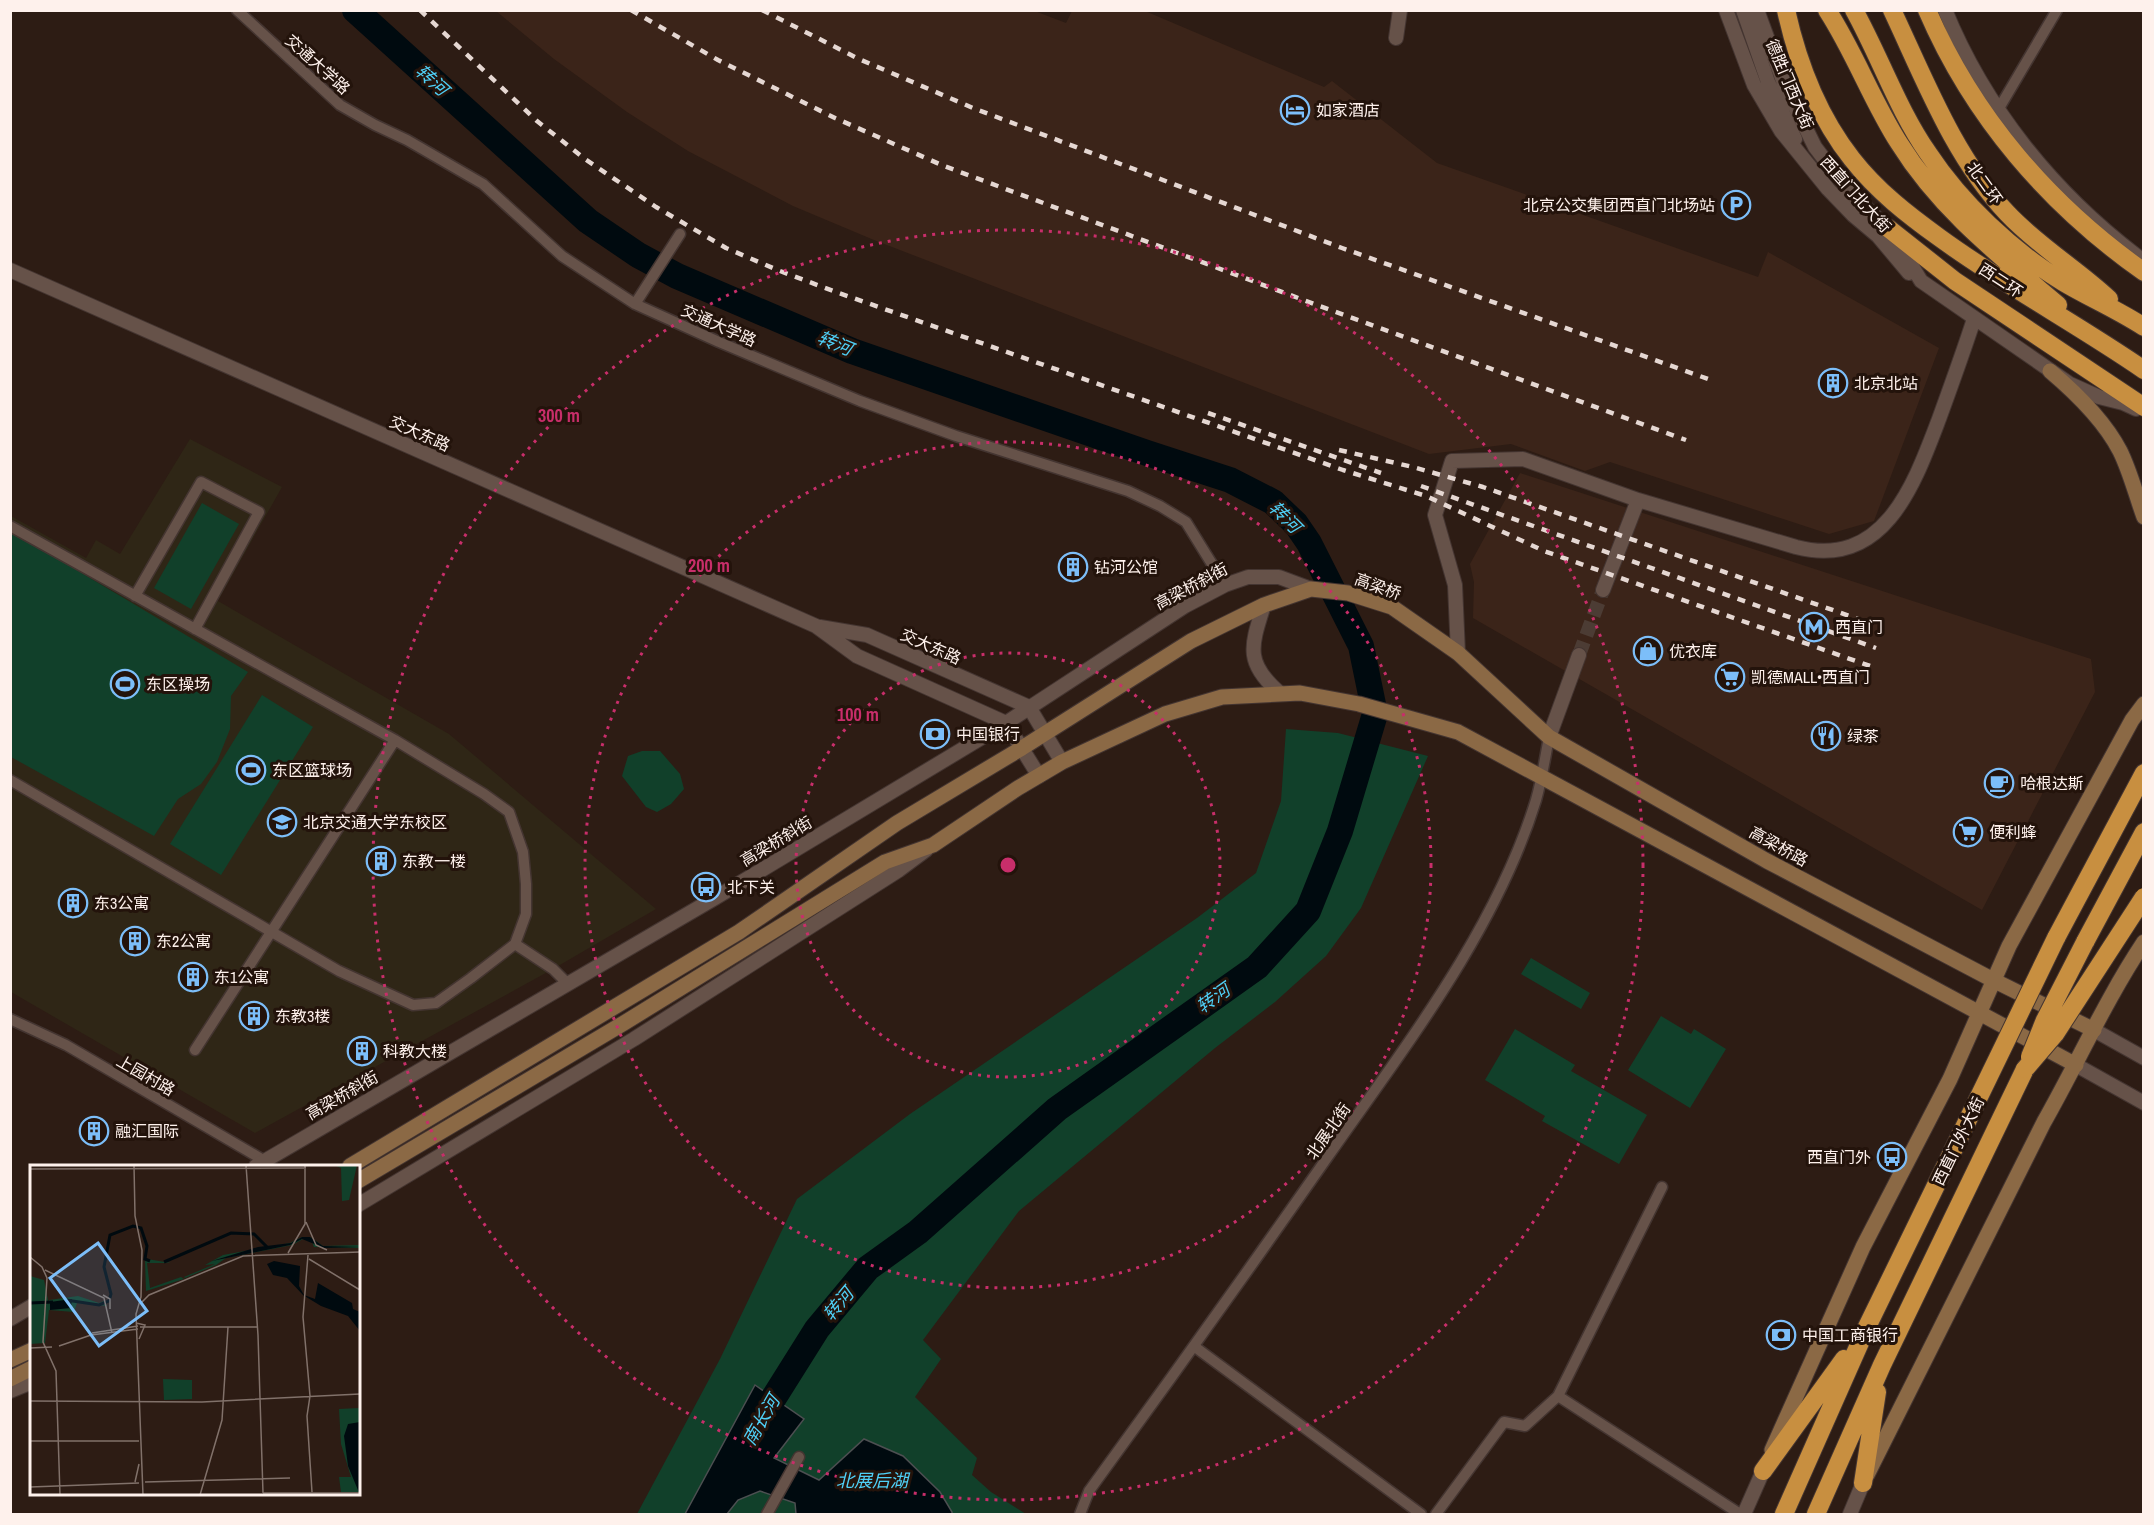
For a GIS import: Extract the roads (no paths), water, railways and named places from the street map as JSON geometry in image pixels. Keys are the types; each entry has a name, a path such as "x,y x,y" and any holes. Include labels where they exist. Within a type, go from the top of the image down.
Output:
{"highway":[{"path":"1786,10 1797,54 1817,101 1848,154 1955,281"},
{"path":"1827,10 1843,36 1893,134 1938,196 1993,251 2093,335"},
{"path":"1854,10 1917,136 1929,156 1956,188 1990,225 2038,264 2071,286 2144,327"},
{"name":"北二环","path":"1892,10 1959,146 1993,197 2024,230 2088,280 2128,316"},
{"path":"1940,11 1961,79 2016,156 2041,184 2082,223 2144,272"},
{"name":"西二环","path":"1868,177 1899,207 1952,247 2007,285 2093,335 2144,370"},
{"path":"1888,228 1955,281 2144,407"},
{"name":"西直门外大街","path":"1784,1515 1866,1329 2056,938 2144,773"},
{"name":"西直门外大街","path":"1816,1515 1882,1365 2025,1069 2045,1020 2144,832"},
{"path":"2025,1069 2055,1034 2144,897"},
{"path":"1763,1471 1866,1329"},
{"path":"1863,1482 1882,1365"}],"main road":[{"path":"2050,371 2066,384 2107,430 2120,451 2144,517"},
{"path":"353,1165 739,932 897,823 1045,734 1191,641 1264,605 1311,589"},
{"name":"高梁桥","path":"1311,589 1348,593 1392,607 1458,653"},
{"path":"1458,653 1549,737"},
{"path":"1763,1471 1863,1247 1906,1166 1980,1014 2009,946 2132,720 2144,692"},
{"path":"360,1180 624,1023 885,862 933,845 1062,762 1166,714 1222,697 1300,693 1359,704 1458,732 2076,1065"},
{"path":"2132,720 2144,704"},
{"name":"高梁桥路","path":"1549,737 1767,861 1995,981 2094,1030"},
{"path":"1863,1482 2044,1122 2076,1065 2118,980 2144,942"},
{"path":"10,1360 30,1351"},
{"path":"10,1379 30,1369"}],"street":[{"name":"交通大学路","path":"237,10 340,105 476,179 562,255 635,304 860,401 956,436 1128,491 1160,506 1186,522 1225,585"},
{"path":"1396,38 1400,10"},
{"path":"1726,10 1758,93 1781,131 1846,208 1878,236 1903,268 1928,288"},
{"name":"德胜门西大街","path":"1743,10 1780,110 1812,170"},
{"name":"西直门北大街","path":"1757,10 1785,86 1814,145 1844,184 1894,235 1916,275 1928,288 2050,371 2084,391 2144,412"},
{"path":"1998,110 2057,10"},
{"path":"1940,11 1998,110 2030,153 2059,186 2100,226 2144,261"},
{"path":"635,304 680,234"},
{"name":"交大东路","path":"10,270 816,626 857,656 1006,723"},
{"path":"1458,653 1455,585 1435,515 1452,461 1523,459 1638,500 1812,551 1835,551 1848,548 1862,541 1889,520 1909,491 1929,446 1974,319"},
{"path":"135,596 201,482 259,512 195,629"},
{"path":"1604,590 1638,500"},
{"path":"10,526 395,740 484,794 508,812 523,852 526,914 515,944 436,1003 413,1005 339,971 10,780"},
{"name":"高梁桥斜街","path":"261,1164 715,898 1006,723 1185,606 1225,585 1248,577 1279,577 1311,589"},
{"path":"1264,605 1252,646 1254,663 1268,683 1281,694"},
{"name":"交大东路","path":"816,626 867,635 1029,707"},
{"path":"1549,737 1579,655"},
{"path":"1029,707 1062,762"},
{"path":"1006,723 1039,776"},
{"name":"北展北街","path":"1080,1515 1089,1491 1195,1347 1419,1026 1487,917 1527,827 1542,777 1549,737"},
{"path":"195,1050 395,740"},
{"path":"360,1204 634,1040 899,870 933,845"},
{"path":"515,944 553,969 568,984"},
{"name":"上园村路","path":"10,1018 66,1045 261,1164"},
{"path":"2094,1030 2144,1058"},
{"path":"2076,1065 2144,1103"},
{"path":"1437,1515 1504,1422 1525,1426 1558,1396 1662,1186"},
{"path":"10,1319 30,1307"},
{"path":"1195,1347 1422,1515"},
{"path":"10,1391 30,1383"},
{"path":"1558,1396 1742,1515 1763,1471"},
{"path":"767,1515 799,1458"},
{"path":"1850,1515 1863,1482"}],"water":[{"name":"北展后湖","path":"755,1385 804,1419 774,1458 819,1480 864,1439 903,1456 940,1492 952,1514 796,1514 795,1503 760,1491 738,1500 727,1514 685,1514"}],"waterway":[{"name":"转河","path":"355,10 588,221 638,255 677,276 852,351 1230,480 1273,502 1296,524 1309,543 1361,646 1375,714 1340,831 1308,911 1257,967 1057,1109 918,1232 868,1268 817,1329 756,1426"}],"tunnel":[{"path":"1579,655 1603,590"}],"railway":[{"path":"420,10 537,121 585,159 656,207 726,248 836,292 1343,470 1426,496 1544,551 1870,666"},
{"path":"631,10 718,60 835,118 944,166 1686,440"},
{"path":"762,10 859,59 973,108 1342,248 1708,379"},
{"path":"1208,413 1381,473"},
{"path":"1339,450 1413,467 1483,487 1861,620"},
{"path":"1421,486 1876,648"}],"place":[{"name":"如家酒店","path":"1295,110"},
{"name":"北京公交集团西直门北场站","path":"1736,205"},
{"name":"北京北站","path":"1833,383"},
{"name":"钻河公馆","path":"1073,567"},
{"name":"西直门","path":"1814,627"},
{"name":"优衣库","path":"1648,651"},
{"name":"凯德MALL•西直门","path":"1730,677"},
{"name":"东区操场","path":"125,684"},
{"name":"中国银行","path":"935,734"},
{"name":"绿茶","path":"1826,736"},
{"name":"东区篮球场","path":"251,770"},
{"name":"哈根达斯","path":"1999,783"},
{"name":"北京交通大学东校区","path":"282,822"},
{"name":"便利蜂","path":"1968,832"},
{"name":"东教一楼","path":"381,861"},
{"name":"北下关","path":"706,887"},
{"name":"东3公寓","path":"73,903"},
{"name":"东2公寓","path":"135,941"},
{"name":"东1公寓","path":"193,977"},
{"name":"东教3楼","path":"254,1016"},
{"name":"科教大楼","path":"362,1051"},
{"name":"融汇国际","path":"94,1131"},
{"name":"西直门外","path":"1892,1157"},
{"name":"中国工商银行","path":"1781,1335"}],"water label":[{"name":"南长河","path":"761,1420"}]}
